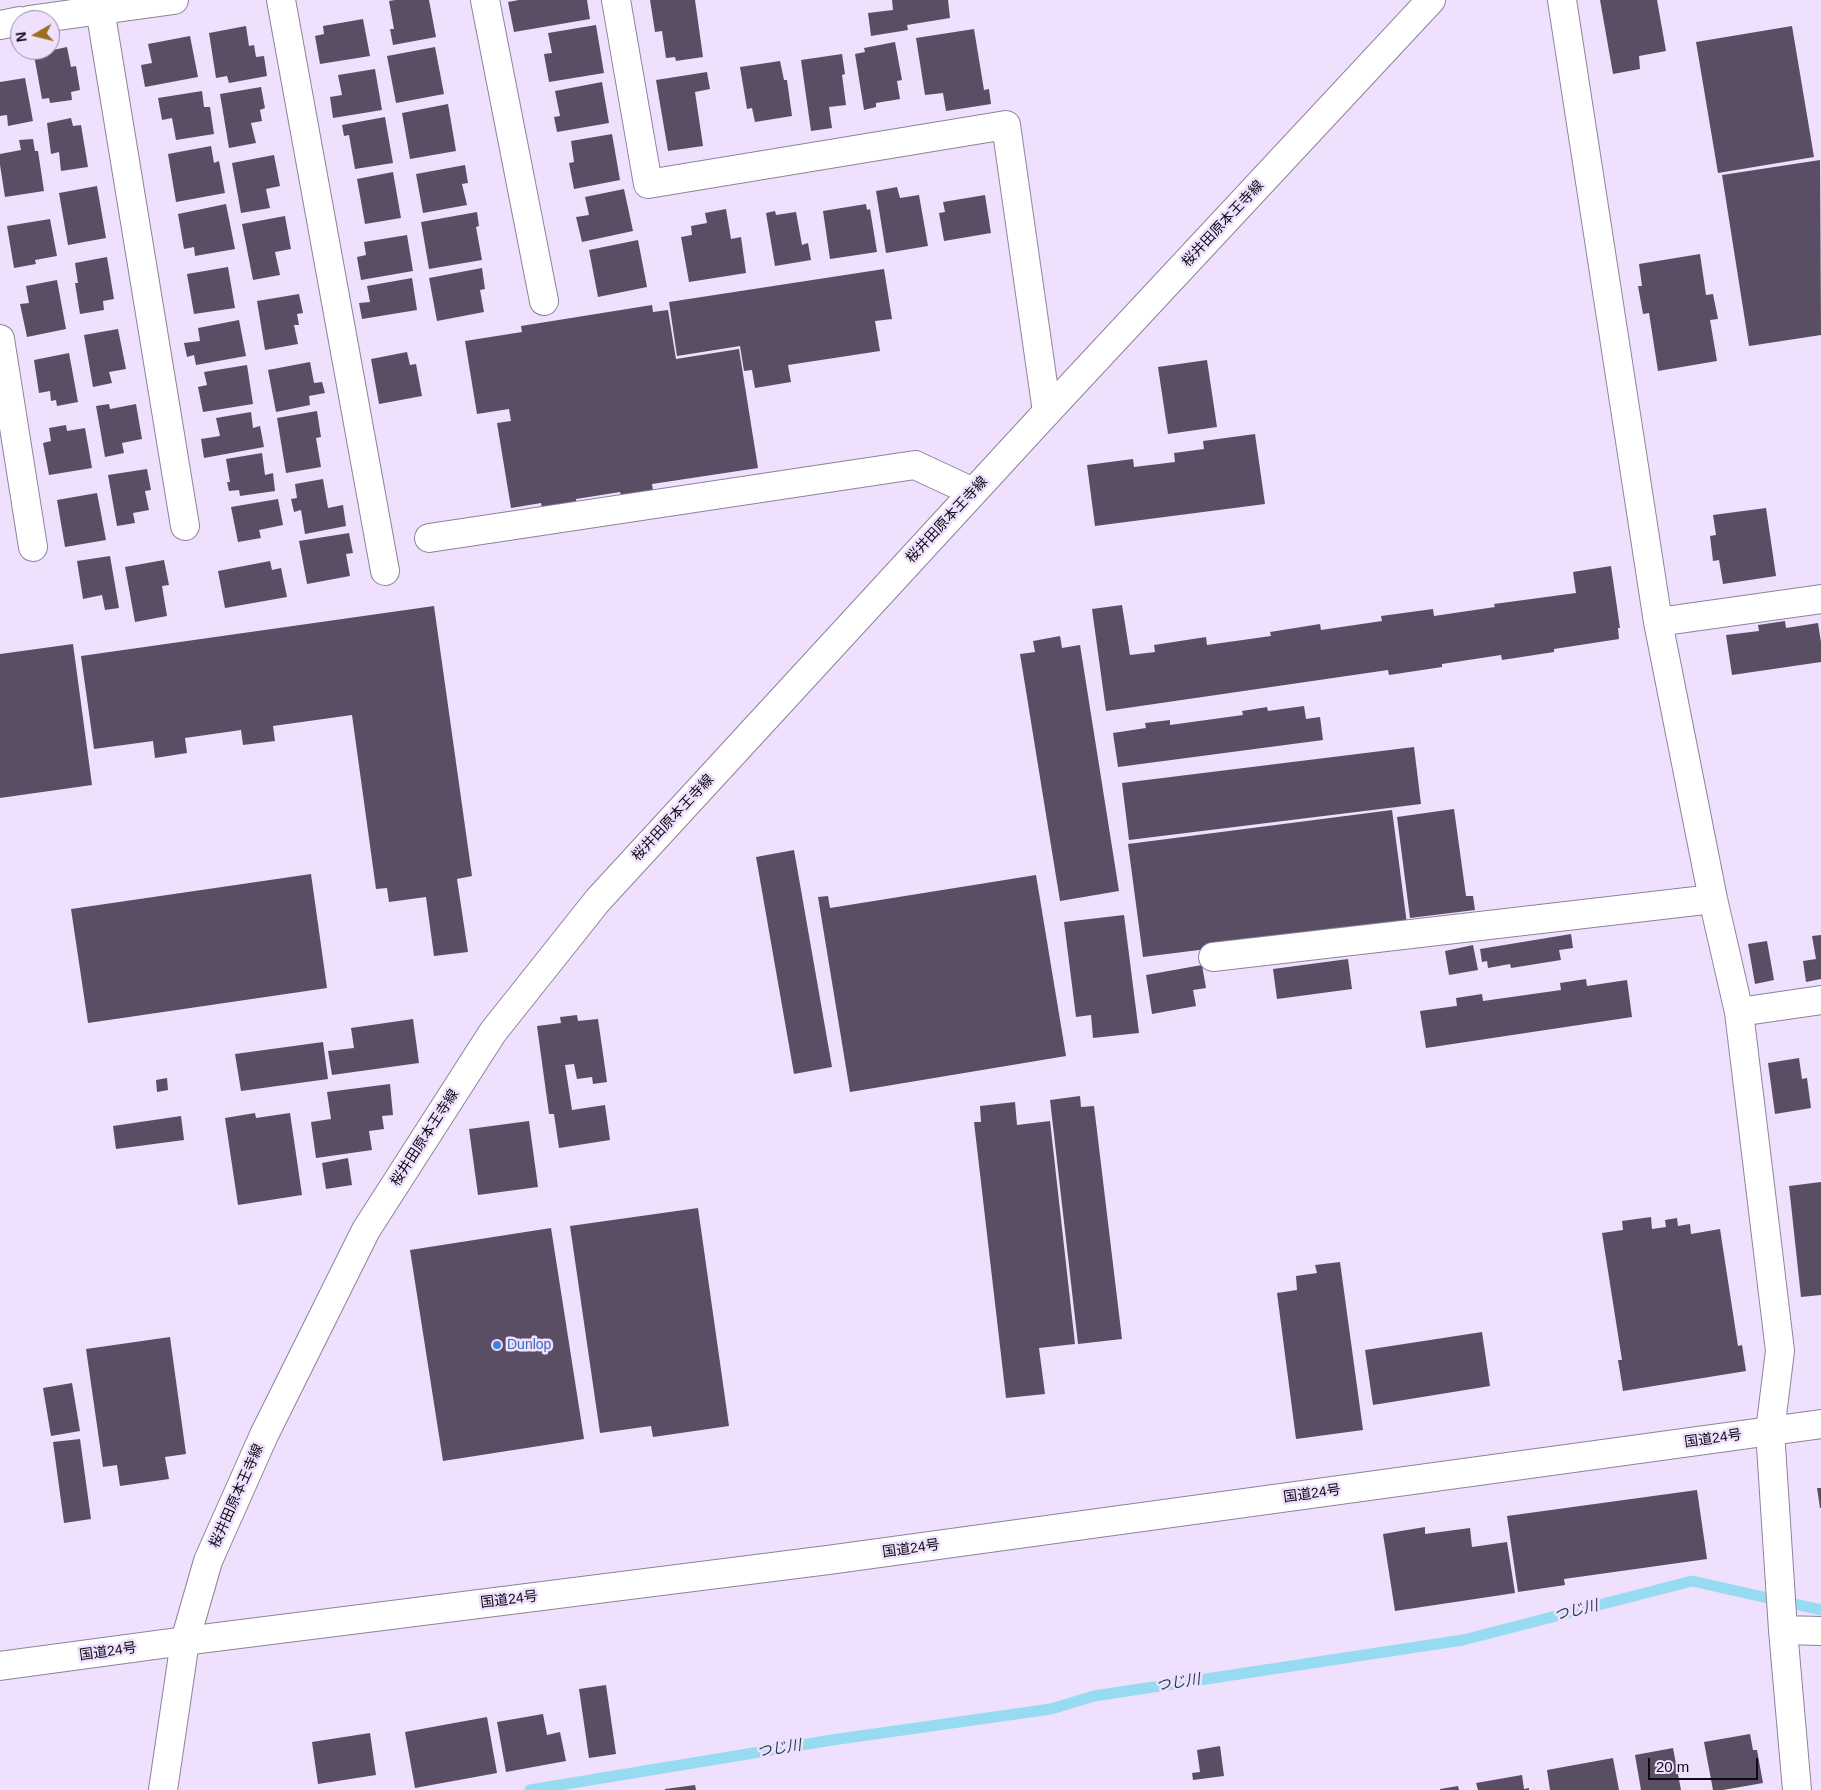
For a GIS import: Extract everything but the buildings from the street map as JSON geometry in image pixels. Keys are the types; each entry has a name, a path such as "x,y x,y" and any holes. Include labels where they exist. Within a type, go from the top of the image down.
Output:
{"main road":[{"path":"60,15 174,0"},
{"path":"281,0 385,571"},
{"path":"485,0 544,301"},
{"path":"616,0 648,184 1006,125 1047,412"},
{"name":"桜井田原本王寺線","path":"163,1790 185,1641 208,1560 264,1435 366,1230 493,1032 598,900 1047,412 1431,0"},
{"path":"1562,0 1658,622 1713,899 1739,1012 1780,1351 1770,1431 1782,1621 1797,1790"},
{"path":"100,9 185,526"},
{"path":"0,339 33,546"},
{"path":"429,538 915,466 974,492"},
{"path":"1658,622 1821,599"},
{"path":"1214,957 1713,899"},
{"path":"1739,1012 1821,1000"},
{"name":"国道24号","path":"0,1666 828,1560 1821,1424"},
{"path":"1782,1621 1821,1631"}],"waterway":[{"name":"つじ川","path":"530,1790 832,1740 1051,1709 1094,1696 1463,1640 1692,1581 1821,1610"}],"place":[{"name":"Dunlop","path":"497,1345"}]}
